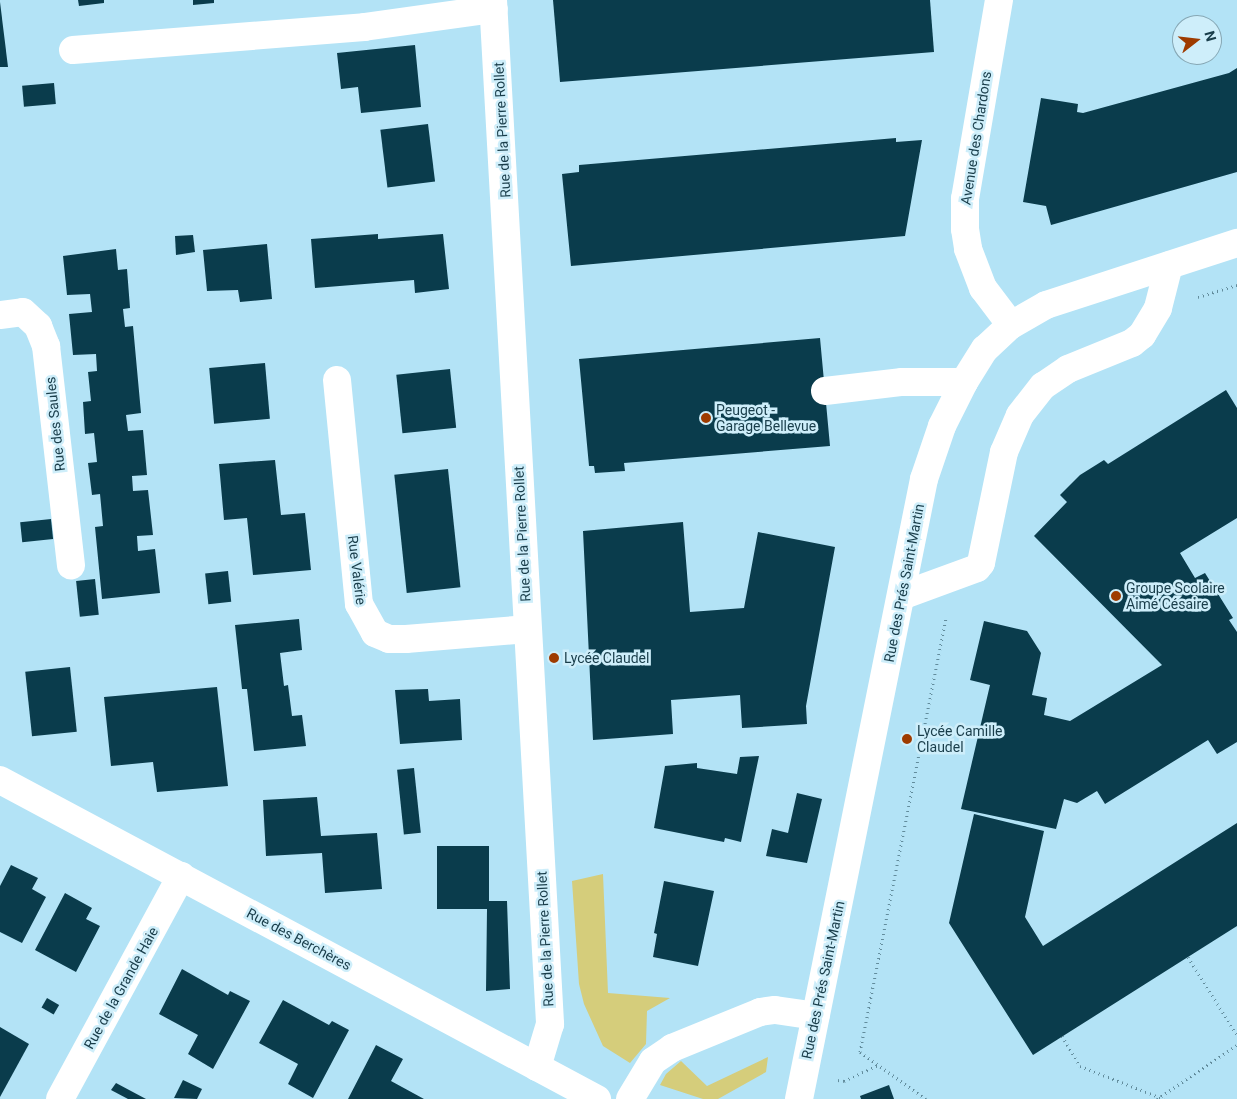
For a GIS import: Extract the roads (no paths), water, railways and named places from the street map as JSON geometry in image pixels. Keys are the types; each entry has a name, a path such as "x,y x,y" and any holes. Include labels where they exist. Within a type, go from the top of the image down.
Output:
{"street":[{"name":"Avenue des Chardons","path":"999,0 965,199 965,229 968,249 983,288 1011,325"},
{"path":"74,50 364,27 494,5"},
{"name":"Rue de la Pierre Rollet","path":"494,5 550,1024 537,1067"},
{"name":"Rue des Prés Saint-Martin","path":"799,1099 924,478 942,426 964,382 985,348 1011,325 1046,305 1076,293 1237,243"},
{"path":"901,596 954,576 981,563 1004,452 1020,415 1043,386 1068,369 1132,344 1142,335 1158,308 1169,265"},
{"name":"Rue des Saules","path":"0,315 23,312 38,326 46,346 71,566"},
{"name":"Rue Valérie","path":"336,380 360,604 375,633 389,639 406,639 527,629"},
{"path":"825,391 902,382 964,382"},
{"name":"Rue des Berchères","path":"0,780 597,1099"},
{"name":"Rue de la Grande Haie","path":"60,1099 181,876"},
{"path":"630,1099 653,1061 672,1048 760,1012 775,1010 816,1016"}],"place":[{"name":"Peugeot - Garage Bellevue","path":"706,418"},
{"name":"Groupe Scolaire Aimé Césaire","path":"1116,596"},
{"name":"Lycée Claudel","path":"554,658"},
{"name":"Lycée Camille Claudel","path":"907,739"}]}
